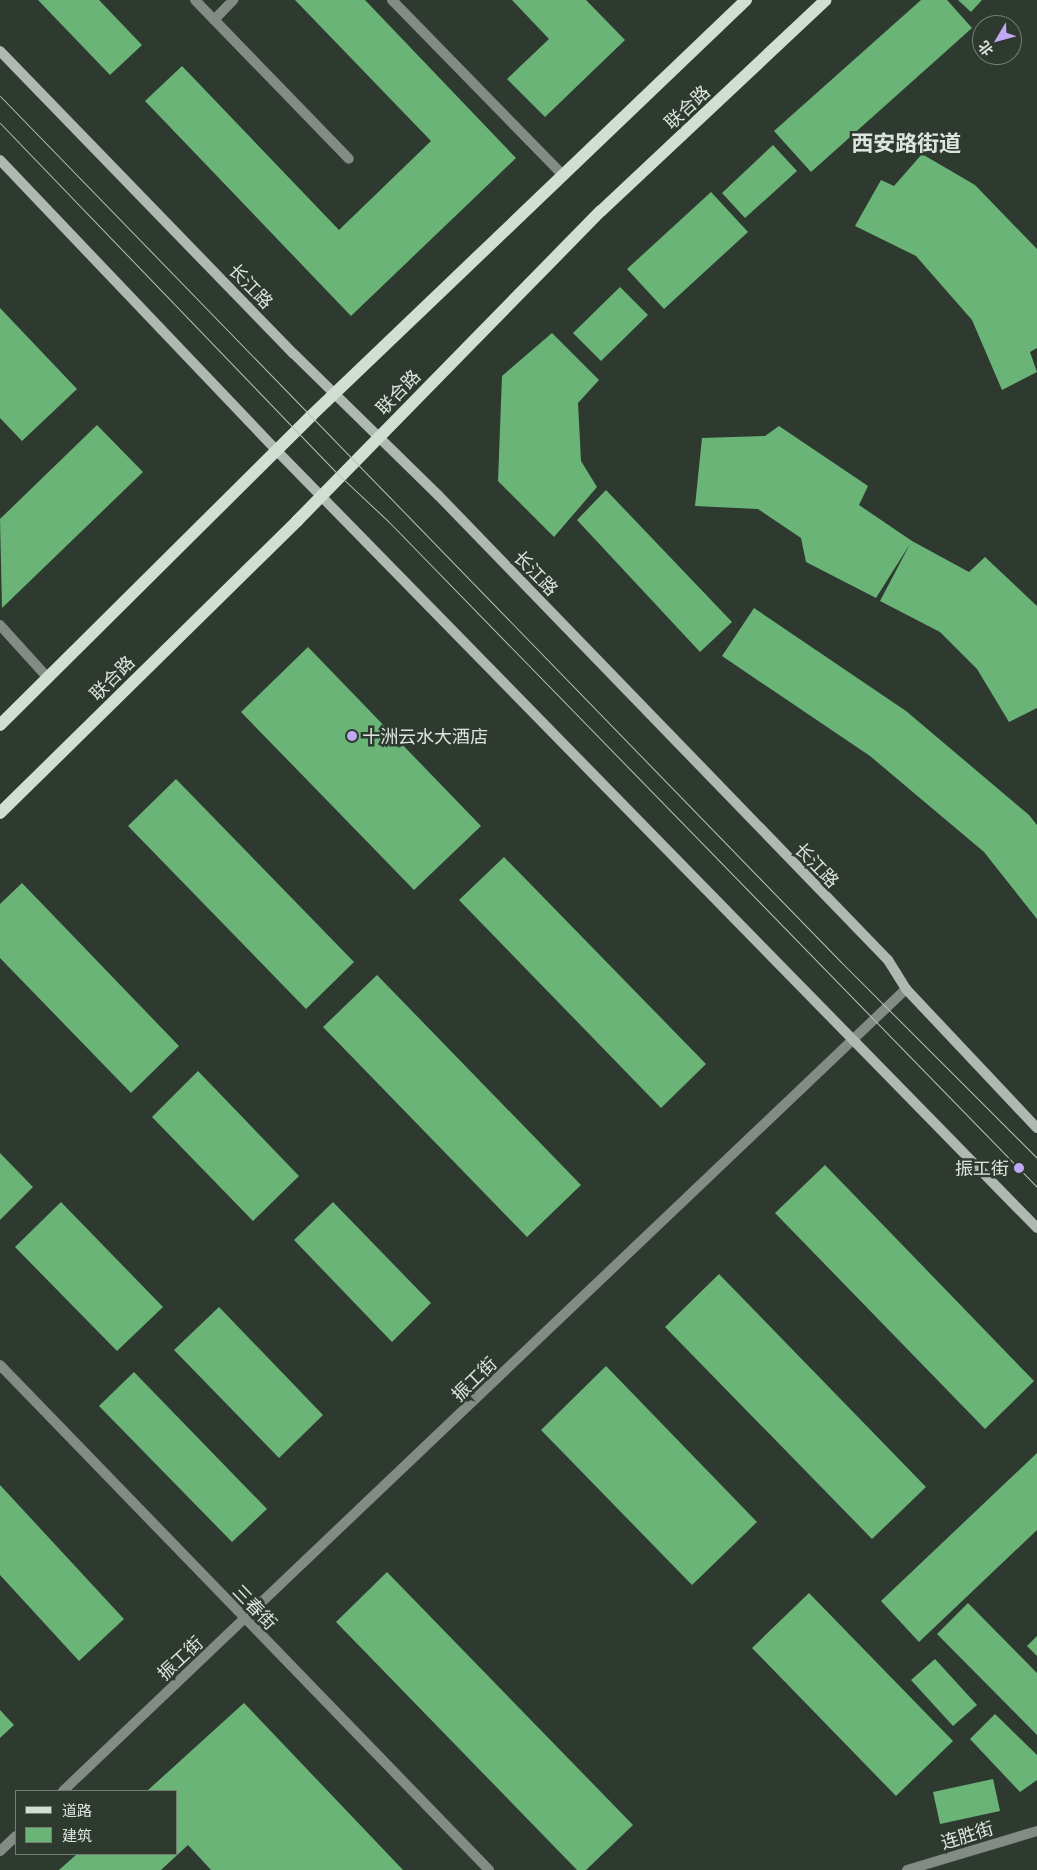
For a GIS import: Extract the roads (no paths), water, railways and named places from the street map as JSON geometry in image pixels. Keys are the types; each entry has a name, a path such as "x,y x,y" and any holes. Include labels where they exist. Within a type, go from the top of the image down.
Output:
{"main road":[{"name":"联合路","path":"0,725 334,394 746,0"},
{"name":"联合路","path":"0,814 321,496 601,211 826,0"},
{"name":"长江路","path":"0,51 888,960 906,989 1037,1128"},
{"path":"0,160 276,451 1037,1228"}],"street":[{"path":"195,0 349,159"},
{"path":"214,20 234,0"},
{"path":"392,0 563,175"},
{"path":"0,625 48,678"},
{"name":"振工街","path":"64,1790 906,989"},
{"name":"三春街","path":"0,1365 244,1620 489,1870"},
{"name":"连胜街","path":"907,1870 1037,1831"},
{"path":"0,1851 15,1837"}],"tram line":[{"path":"0,96 841,962 1037,1158"},
{"path":"0,123 340,476 388,521 1037,1187"}],"place":[{"name":"十洲云水大酒店","path":"352,736"},
{"name":"振工街","path":"1019,1168"}],"district":[{"name":"西安路街道","path":"906,143"}]}
